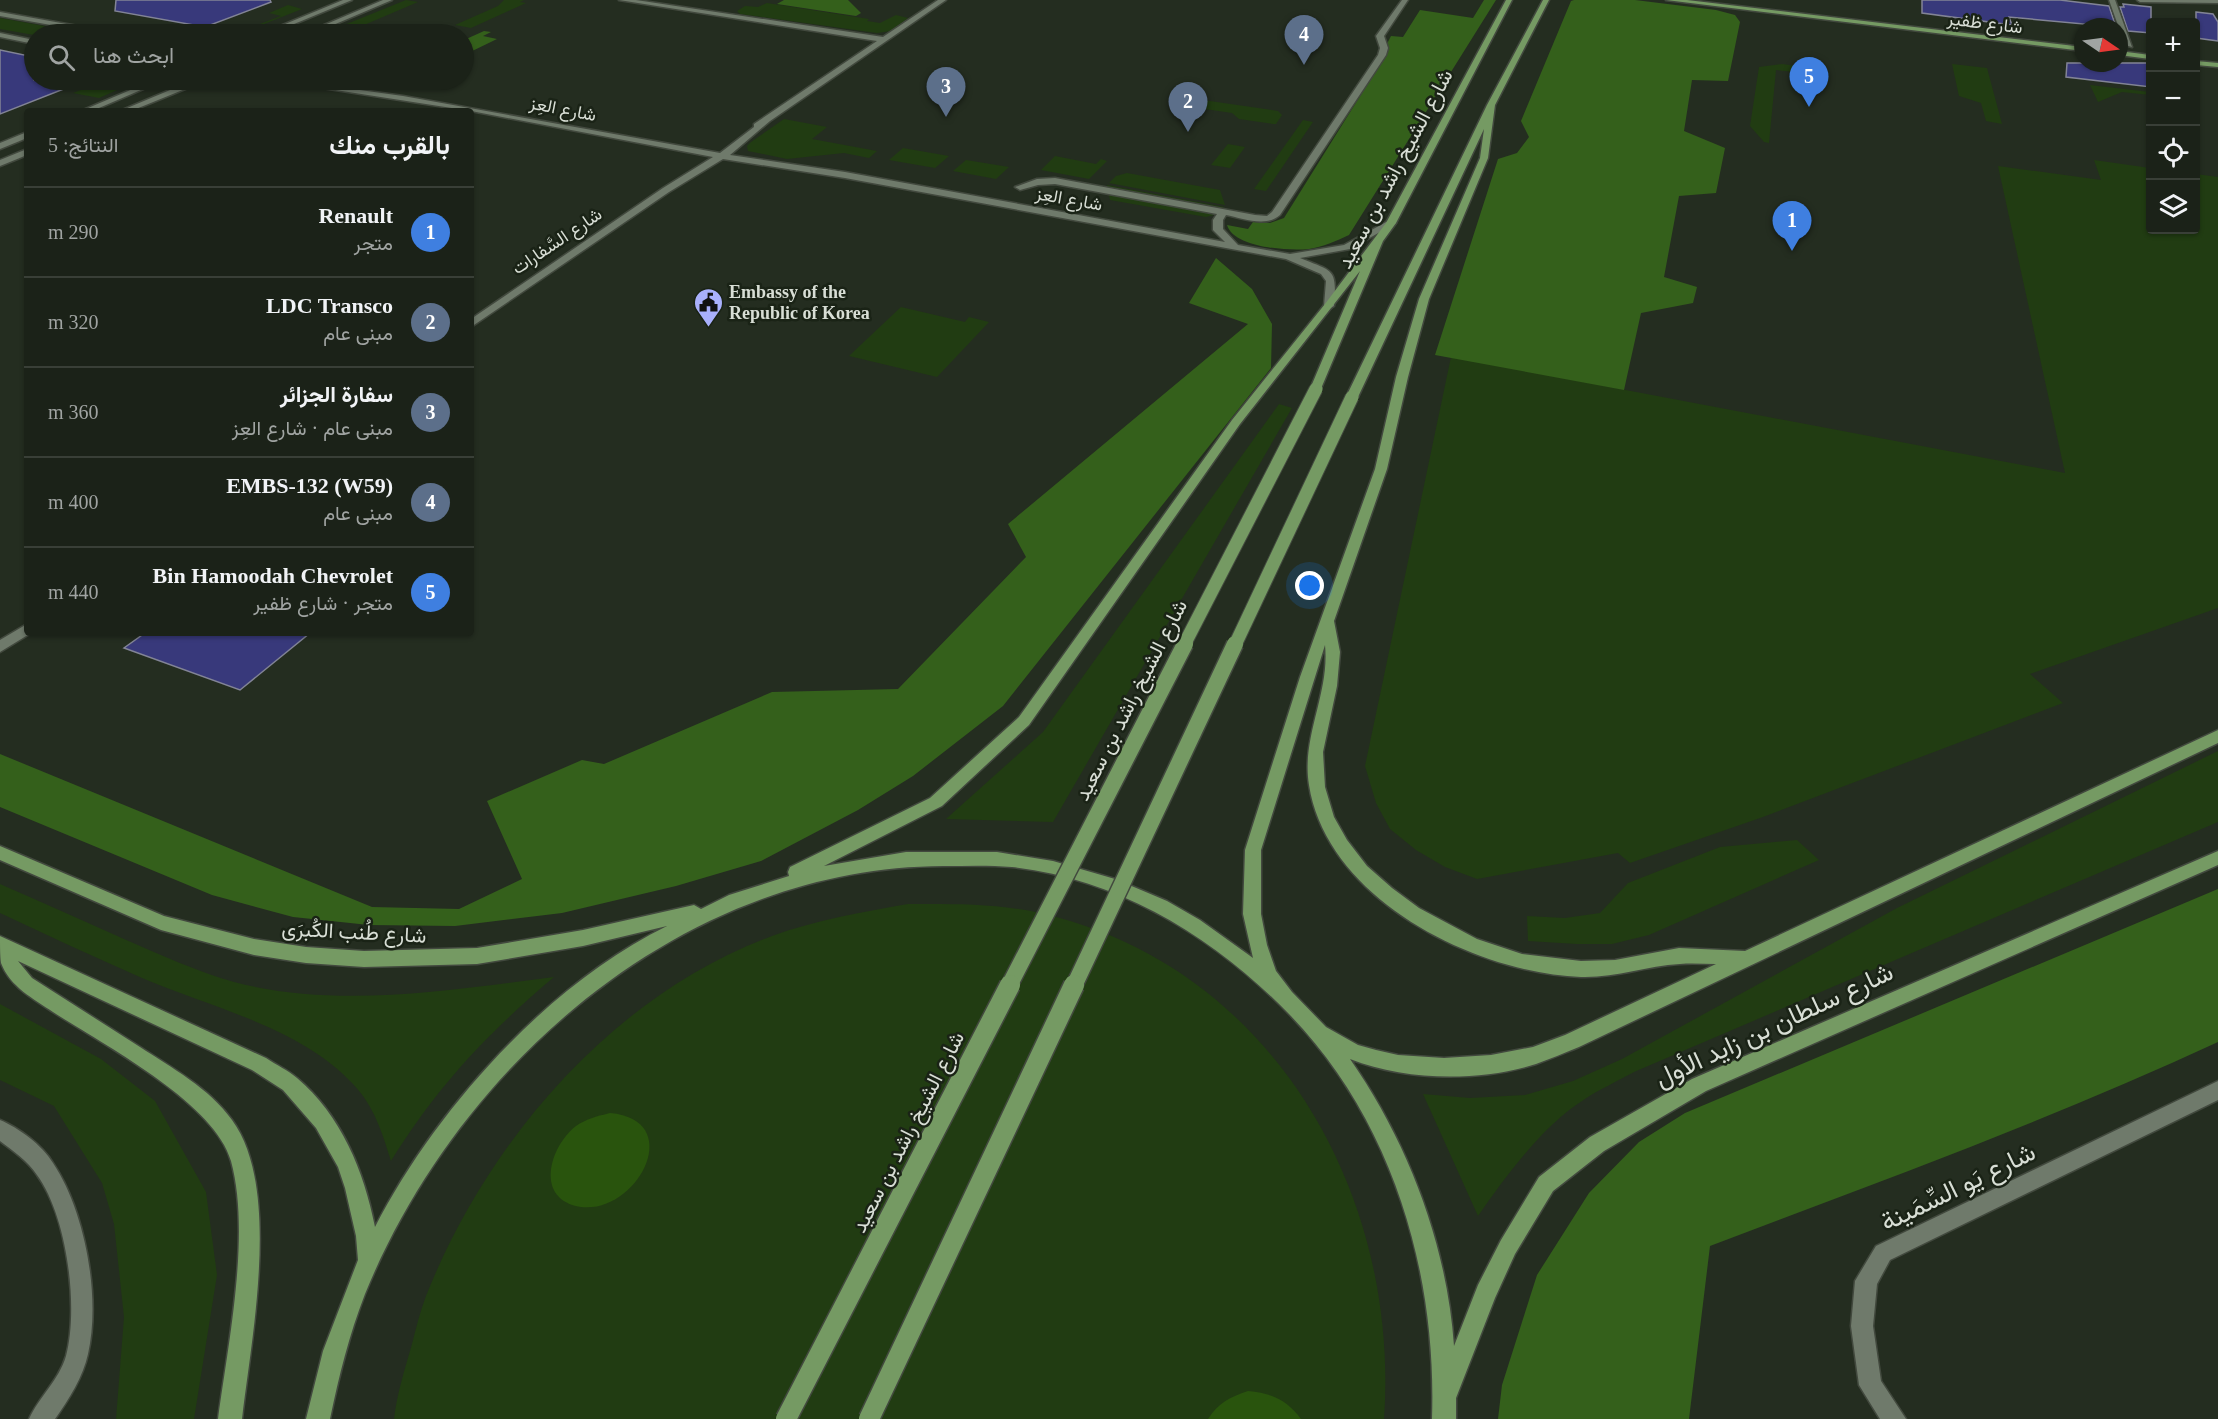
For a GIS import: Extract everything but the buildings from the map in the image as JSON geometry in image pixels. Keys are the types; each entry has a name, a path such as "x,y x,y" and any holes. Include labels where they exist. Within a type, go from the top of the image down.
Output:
{"main road":[{"name":"شارع الشيخ راشد بن سعيد","path":"786,1419 1316,389 1378,241 1391,223 1509,0"},
{"path":"869,1419 1491,105 1546,0"},
{"name":"شارع ظفير","path":"1669,0 2074,48"},
{"path":"2129,45 2140,46"},
{"path":"2128,54 2146,56"},
{"path":"2200,63 2218,65"},
{"path":"1279,990 1269,975 1258,943 1251,910 1250,879 1253,850 1327,621 1381,469 1402,377 1424,299 1484,158 1491,105"},
{"path":"318,1419 335,1349 369,1262 407,1189 451,1123 500,1065 551,1015 606,972 661,936 718,906 767,887 936,802 1024,721 1236,422 1378,241"},
{"path":"1327,621 1332,639 1333,659 1313,756 1317,788 1328,821 1348,854 1376,886 1412,914 1453,938 1500,956 1548,966 1596,969 1681,956 1746,958"},
{"path":"1319,1033 1356,1053 1401,1063 1447,1067 1492,1065 1534,1056 1572,1041 2218,736"},
{"name":"شارع طُنب الكُبرَى","path":"0,853 161,923 254,947 317,956 421,959 477,956 584,938 718,906"},
{"path":"767,887 845,866 923,857 1000,859 1075,873 1147,899 1216,938 1279,990 1319,1033 1360,1089 1394,1154 1420,1227 1439,1307 1446,1395 1444,1419"},
{"name":"شارع سلطان بن زايد الأول","path":"1446,1395 1486,1293 1508,1247 1546,1184 1597,1144 1699,1085 2218,858"},
{"path":"0,944 259,1064 289,1083 318,1112 338,1141 353,1181 366,1228 369,1262"},
{"path":"0,944 14,970 26,984 182,1085 200,1100 230,1134 240,1159 248,1200 248,1246 230,1419"}],"street":[{"path":"290,24 349,0"},
{"path":"301,24 360,0"},
{"path":"331,24 388,0"},
{"path":"622,0 885,40"},
{"name":"شارع السَّفارات","path":"474,322 943,0"},
{"path":"1005,204 1020,187 1037,182 1055,181 1259,219 1272,218 1277,214 1280,205 1382,55 1384,48 1380,36 1405,0"},
{"path":"2112,0 2129,45"},
{"path":"2140,0 2218,1"},
{"path":"0,14 56,24"},
{"path":"0,37 24,40"},
{"path":"91,108 135,90"},
{"path":"131,108 175,90"},
{"name":"شارع العِز","path":"346,90 458,108"},
{"name":"شارع العِز","path":"409,90 550,115 721,152 1288,257 1324,272 1331,280 1329,306"},
{"name":"شارع العِز","path":"474,111 711,154"},
{"name":"شارع السَّفارات","path":"666,190 711,154 731,150 766,122"},
{"path":"0,146 24,136"},
{"name":"شارع العِز","path":"731,150 845,175"},
{"path":"0,163 24,153"},
{"path":"1224,211 1218,220 1218,230 1235,247"},
{"name":"شارع العِز","path":"1288,257 1347,247 1391,223"},
{"path":"0,647 24,631"},
{"name":"شارع يَو السِّمَينة","path":"1894,1419 1869,1385 1862,1326 1866,1281 1883,1253 2218,1090"},
{"path":"0,1130 26,1147 46,1170 63,1202 74,1244 82,1311 77,1355 68,1378 40,1419"}],"shaded area":[{"path":"406,0 418,2 366,24 347,24"},
{"path":"504,0 524,0 520,2 526,3 474,27 474,24 457,24 498,6"},
{"path":"784,0 848,0 861,13 856,16 777,4"},
{"path":"1484,0 1496,0 1349,235 1314,248 1288,249 1250,243 1232,233 1227,225 1248,229 1253,222 1270,223 1284,218 1362,93 1391,36 1403,37 1420,10 1473,18"},
{"path":"1635,0 1716,10 1735,15 1740,22 1728,81 1692,80 1684,131 1725,148 1716,193 1679,196 1664,277 1697,287 1693,303 1641,313 1624,390 1435,355 1498,159 1517,153 1529,137 1521,121 1571,1"},
{"path":"767,3 869,19 867,21 880,23 896,15 908,18 891,31 877,33 740,14 737,11 745,6 758,7"},
{"path":"288,5 302,9 260,24 281,16 269,13"},
{"path":"0,18 33,24 24,24 24,33 0,29"},
{"path":"484,31 491,32 483,36 497,39 474,50 474,36"},
{"path":"1782,64 1804,67 1803,73 1776,70 1769,143 1764,142 1750,126 1759,67"},
{"path":"1952,64 1987,68 2002,124 1986,121 1981,103 1959,96"},
{"path":"2090,85 2146,92 2146,95 2122,92 2098,102"},
{"path":"81,90 117,90 99,98 73,93"},
{"path":"1196,99 1278,111 1282,115 1276,124 1273,124 1239,119 1232,113 1191,107 1177,109 1184,101"},
{"path":"784,119 827,127 812,139 877,151 869,158 844,153 787,159 748,151 747,146 751,142"},
{"path":"1303,120 1313,122 1266,191 1254,189"},
{"path":"1228,144 1245,147 1230,168 1211,165"},
{"path":"903,148 949,156 935,168 889,160"},
{"path":"1055,156 1096,164 1101,159 1107,161 1089,179 1041,170"},
{"path":"966,160 1009,167 996,179 953,171"},
{"path":"2094,160 2146,167 2146,234 2200,234 2200,175 2218,177 2218,608 2030,674 2063,703 1763,817 1630,863 1618,853 1477,879 1445,867 1416,850 1390,829 1376,803 1365,766 1451,357 2065,473 1998,166 2101,180"},
{"path":"1127,173 1220,190 1225,205 1109,183 1116,176"},
{"path":"1107,185 1224,207 1218,214 1206,217 1110,200"},
{"path":"1216,258 1252,289 1272,324 1271,368 1003,706 913,776 858,810 761,861 676,886 562,913 455,926 369,925 293,917 212,895 0,807 0,754 372,907 459,909 522,879 487,801 582,760 604,764 772,692 898,689 1026,557 1008,524 1248,324 1189,303"},
{"path":"901,307 965,322 969,317 989,322 937,377 849,356"},
{"path":"1279,404 1292,408 1053,822 946,819 1043,732"},
{"path":"2218,751 2218,822 1634,1072 1603,1088 1569,1110 1540,1137 1513,1168 1478,1216 1423,1094 1470,1098 1525,1095 1573,1081 1622,1059 1897,908"},
{"path":"1797,840 1819,860 1649,935 1612,944 1528,941 1527,916 1565,918 1600,913 1628,883 1720,847"},
{"path":"0,884 192,968 234,982 273,990 353,996 435,991 554,977 485,1040 465,1062 427,1108 391,1161 381,1130 367,1101 353,1084 332,1065 282,1033 142,978 0,913"},
{"path":"2218,889 2218,1042 2029,1123 1710,1246 1689,1419 1498,1419 1502,1385 1537,1275 1589,1193 1639,1142 1685,1113"},
{"path":"908,904 976,905 1027,910 1125,942 1196,984 1256,1038 1306,1102 1344,1175 1370,1253 1383,1335 1384,1419 394,1419 422,1308 452,1239 483,1183 520,1130 562,1080 608,1035 659,995 714,962 772,936 805,925"},
{"path":"0,1004 101,1059 155,1101 206,1192 217,1275 194,1419 116,1419 124,1317 114,1224 102,1183 54,1106 0,1080"},
{"path":"610,1113 633,1119 646,1132 649,1148 645,1165 635,1182 620,1196 601,1205 581,1207 566,1202 557,1194 552,1184 553,1159 567,1135 576,1126"},
{"path":"1248,1391 1264,1394 1284,1402 1301,1419 1208,1419 1225,1401"}],"place":[{"name":"EMBS-132 (W59)","path":"1304,65"},
{"name":"Bin Hamoodah Chevrolet","path":"1809,107"},
{"name":"سفارة الجزائر","path":"946,117"},
{"name":"LDC Transco","path":"1188,132"},
{"name":"Renault","path":"1792,251"},
{"name":"Embassy of the Republic of Korea","path":"708,328"}]}
